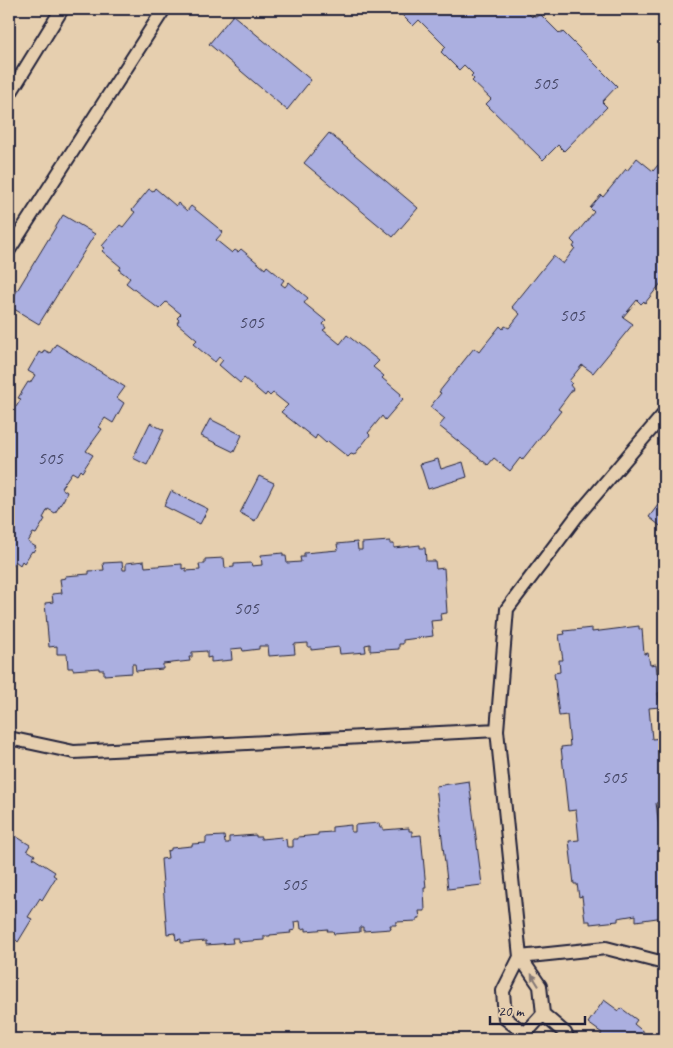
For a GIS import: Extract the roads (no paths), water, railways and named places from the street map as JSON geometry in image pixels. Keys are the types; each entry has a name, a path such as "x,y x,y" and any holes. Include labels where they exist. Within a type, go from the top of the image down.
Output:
{"lane":[{"path":"9,95 62,9"},
{"path":"9,250 164,9"},
{"path":"568,1039 565,1033 543,1014 540,986 520,957 497,730 507,608 577,516 664,414"},
{"path":"9,738 74,752 497,730"},
{"path":"520,957 606,948 664,963"},
{"path":"520,957 503,992 506,1018 525,1036 543,1014"}]}
